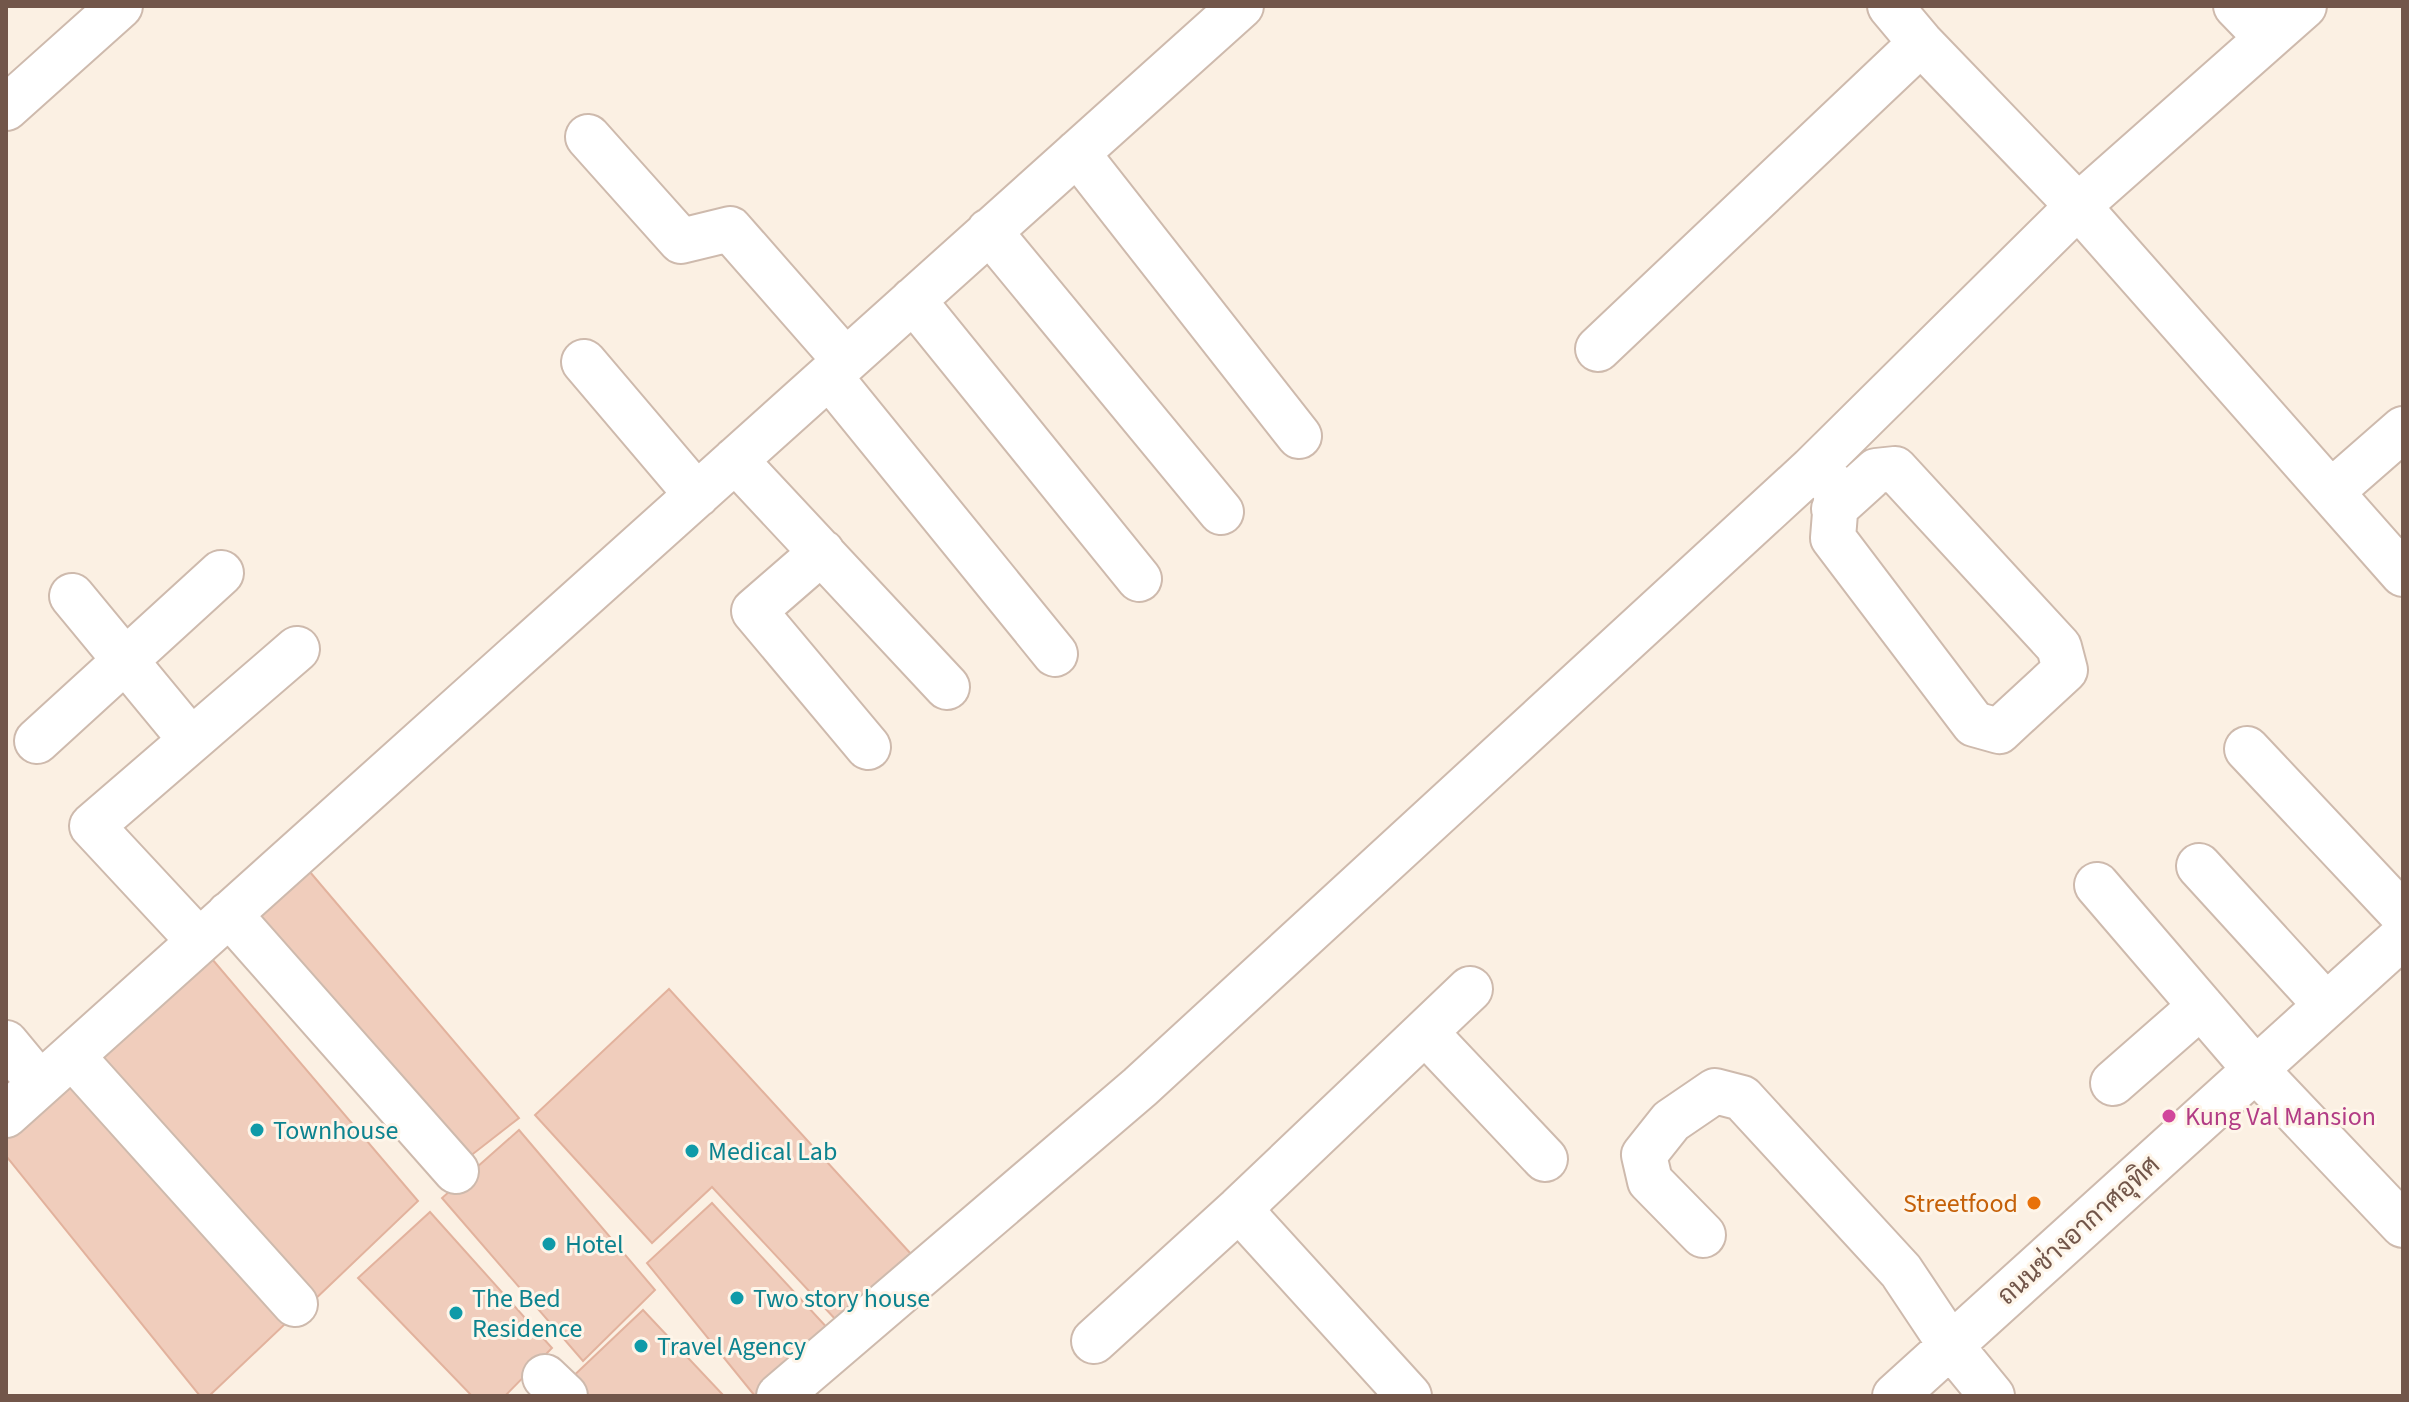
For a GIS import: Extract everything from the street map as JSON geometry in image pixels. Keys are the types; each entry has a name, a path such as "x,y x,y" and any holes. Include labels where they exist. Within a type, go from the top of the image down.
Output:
{"street":[{"path":"6,108 120,6"},
{"path":"6,1115 1241,6"},
{"path":"1890,6 1921,43 2078,206 2403,574"},
{"path":"2236,6 2267,38"},
{"path":"779,1396 1140,1087 1812,469 2078,206 2304,6"},
{"path":"1598,349 1921,43"},
{"path":"588,137 681,241 730,229 1055,654"},
{"path":"1077,153 1299,436"},
{"path":"989,231 1221,512"},
{"path":"913,300 1139,579"},
{"path":"584,362 697,495"},
{"path":"2331,492 2403,429"},
{"path":"735,460 947,687"},
{"path":"1812,469 1837,488 1834,509 1833,538 1974,724 1999,731 2065,670 2059,647 1895,469 1876,471 1834,509"},
{"path":"822,552 754,611 868,747"},
{"path":"37,741 221,573"},
{"path":"72,596 191,740"},
{"path":"297,649 92,826 214,928 456,1171"},
{"path":"2247,749 2403,915"},
{"path":"2199,866 2326,1005"},
{"path":"2097,885 2255,1069 2403,1225"},
{"name":"ถนนช่างอากาศอุทิศ","path":"1895,1396 2403,936"},
{"path":"1094,1341 1239,1209 1470,989"},
{"path":"2113,1083 2201,1006"},
{"path":"1425,1032 1545,1159"},
{"path":"6,1043 56,1070 295,1304"},
{"path":"1703,1235 1650,1181 1644,1155 1671,1121 1715,1091 1742,1098 1901,1271 1951,1346 1992,1396"},
{"path":"1239,1209 1409,1396"}],"building":[{"name":"Townhouse","path":"310,872 519,1118 469,1157 255,919"},
{"name":"Townhouse","path":"212,959 418,1201 310,1304 95,1058"},
{"name":"Medical Lab","path":"669,989 911,1254 837,1321 712,1187 652,1243 535,1115"},
{"path":"68,1076 285,1324 209,1396 200,1396 6,1156 6,1135"},
{"name":"Hotel","path":"519,1130 655,1290 583,1361 442,1198"},
{"name":"Two story house","path":"712,1203 831,1332 755,1396 647,1263"},
{"name":"The Bed Residence","path":"430,1212 552,1348 505,1396 472,1396 358,1278"},
{"name":"Travel Agency","path":"643,1310 724,1396 579,1396 566,1383"}],"place":[{"name":"Kung Val Mansion","path":"2169,1116"},
{"name":"Townhouse","path":"257,1130"},
{"name":"Medical Lab","path":"692,1151"},
{"name":"Streetfood","path":"2034,1203"},
{"name":"Hotel","path":"549,1244"},
{"name":"Two story house","path":"737,1298"},
{"name":"The Bed Residence","path":"456,1313"},
{"name":"Travel Agency","path":"641,1346"}]}
